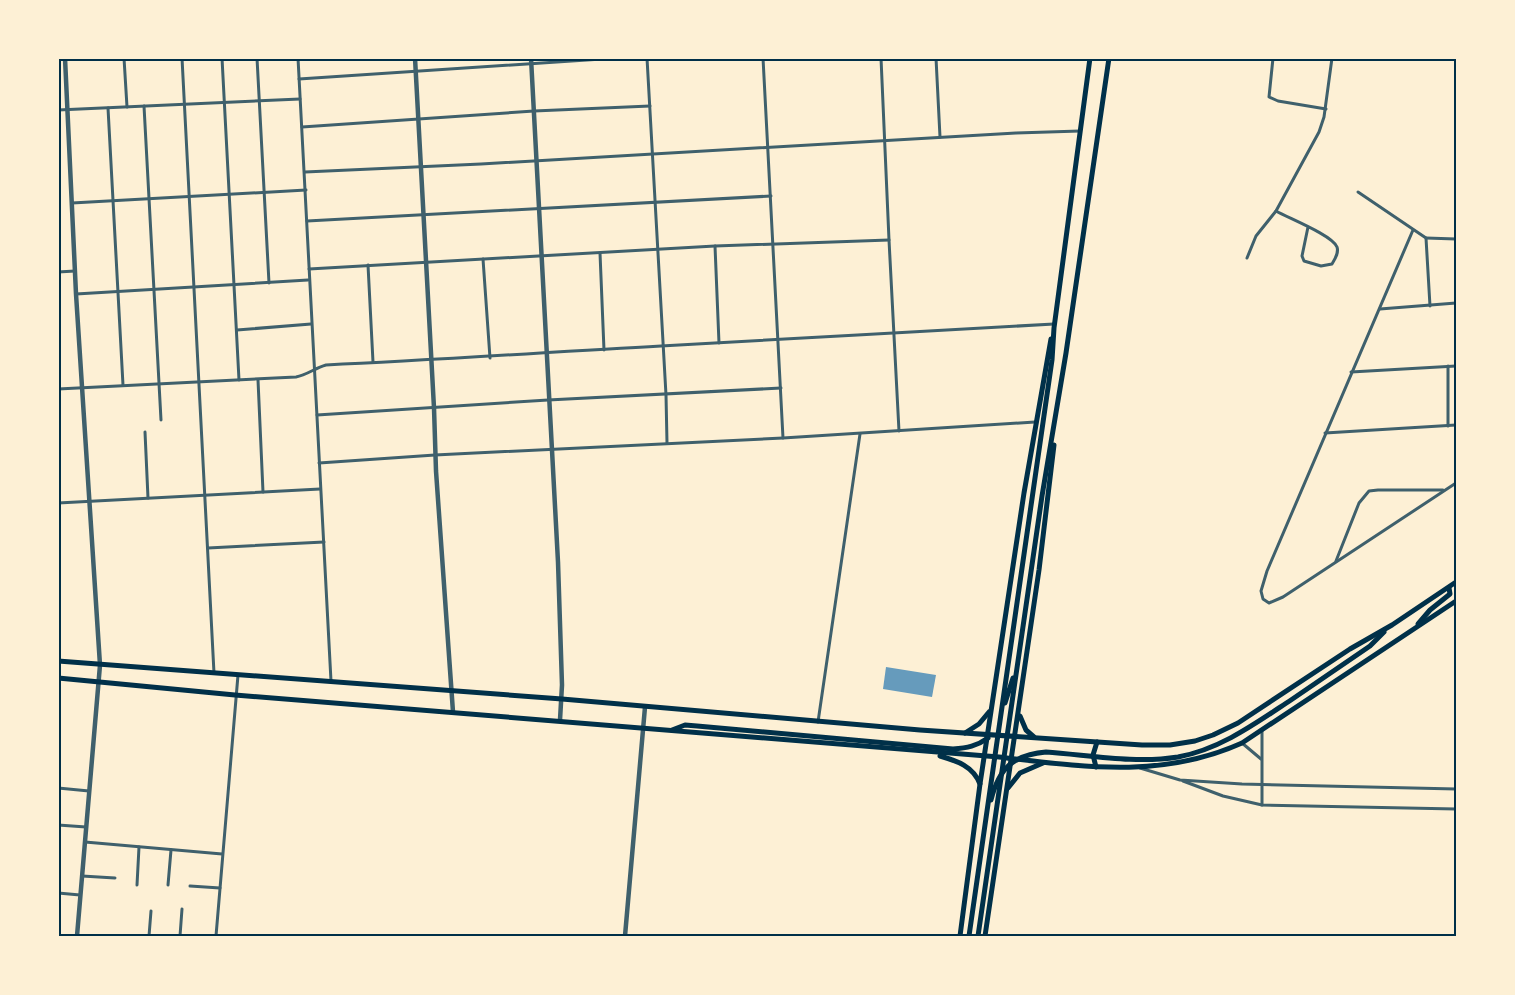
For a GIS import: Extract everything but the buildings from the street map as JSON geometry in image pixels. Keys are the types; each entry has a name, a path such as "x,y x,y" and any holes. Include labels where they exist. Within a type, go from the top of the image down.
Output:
{"main road":[{"path":"969,936 1052,360 1054,326 1090,58"},
{"path":"978,936 1108,58"},
{"path":"960,936 987,735 1035,422 1048,346 1054,326"},
{"path":"985,936 1051,482 1054,428"},
{"path":"58,661 452,690 987,735 1170,745 1213,735 1238,723 1456,582"},
{"path":"1416,628 1424,616 1450,594 1449,588"},
{"path":"58,678 1096,767 1140,768 1202,759 1242,743 1456,601"},
{"path":"984,830 998,779 1011,763 1020,757 1046,752 1144,759 1179,757 1200,751 1250,727 1370,646 1392,625"},
{"path":"670,730 686,725 954,749 968,748 990,737 997,726 1017,669"},
{"path":"965,733 984,719 992,708"},
{"path":"1019,711 1026,730 1036,738"},
{"path":"1096,767 1094,755 1097,742"},
{"path":"930,752 967,766 978,778 980,784"},
{"path":"1007,790 1020,773 1046,762"}],"street":[{"path":"65,58 76,294 99,665 77,936"},
{"path":"124,58 126,107"},
{"path":"182,58 214,673"},
{"path":"222,58 239,380"},
{"path":"257,58 269,283"},
{"path":"298,58 331,681"},
{"path":"415,58 435,455 453,712"},
{"path":"299,79 531,61 617,58"},
{"path":"647,58 667,444"},
{"path":"763,58 783,438"},
{"path":"881,58 899,431"},
{"path":"936,58 940,137"},
{"path":"1273,58 1269,97 1326,109"},
{"path":"1247,258 1256,236 1276,211 1319,132 1326,109 1332,58"},
{"path":"531,61 560,610 562,699 560,720"},
{"path":"58,110 300,99"},
{"path":"144,106 161,420"},
{"path":"302,127 534,111 650,106"},
{"path":"108,108 123,385"},
{"path":"305,172 1080,131"},
{"path":"72,203 306,190"},
{"path":"1358,192 1426,238 1456,239"},
{"path":"307,221 771,196"},
{"path":"1276,211 1320,232 1335,244 1338,248 1332,264 1321,266 1304,261 1302,256 1308,227"},
{"path":"1413,230 1324,433 1262,584 1261,596 1265,602 1269,603 1283,597 1456,483"},
{"path":"1426,238 1430,306"},
{"path":"309,269 715,246 889,240"},
{"path":"715,246 719,343"},
{"path":"600,253 604,350"},
{"path":"483,259 490,358"},
{"path":"368,265 373,363"},
{"path":"58,272 75,271"},
{"path":"76,294 309,280"},
{"path":"1380,309 1456,303"},
{"path":"237,330 311,324"},
{"path":"58,389 304,375 326,365 1054,326"},
{"path":"1448,366 1448,426"},
{"path":"1351,372 1456,366"},
{"path":"258,379 263,492"},
{"path":"317,415 781,388"},
{"path":"319,463 860,434 1035,422"},
{"path":"1324,433 1456,425"},
{"path":"145,432 148,498"},
{"path":"818,722 860,434"},
{"path":"58,503 320,489"},
{"path":"1335,563 1359,503 1369,491 1445,490"},
{"path":"208,548 324,542"},
{"path":"216,936 238,675"},
{"path":"625,936 645,707"},
{"path":"1262,731 1262,805"},
{"path":"1242,743 1261,759"},
{"path":"1140,768 1223,796 1262,805 1456,809"},
{"path":"1180,780 1456,789"},
{"path":"58,788 89,791"},
{"path":"58,825 86,827"},
{"path":"84,842 222,854"},
{"path":"137,885 139,847"},
{"path":"168,885 171,850"},
{"path":"82,876 115,878"},
{"path":"190,885 220,888"},
{"path":"58,893 80,895"},
{"path":"180,936 182,909"},
{"path":"149,936 151,911"}],"water":[{"path":"886,667 936,675 932,697 883,689"}]}
